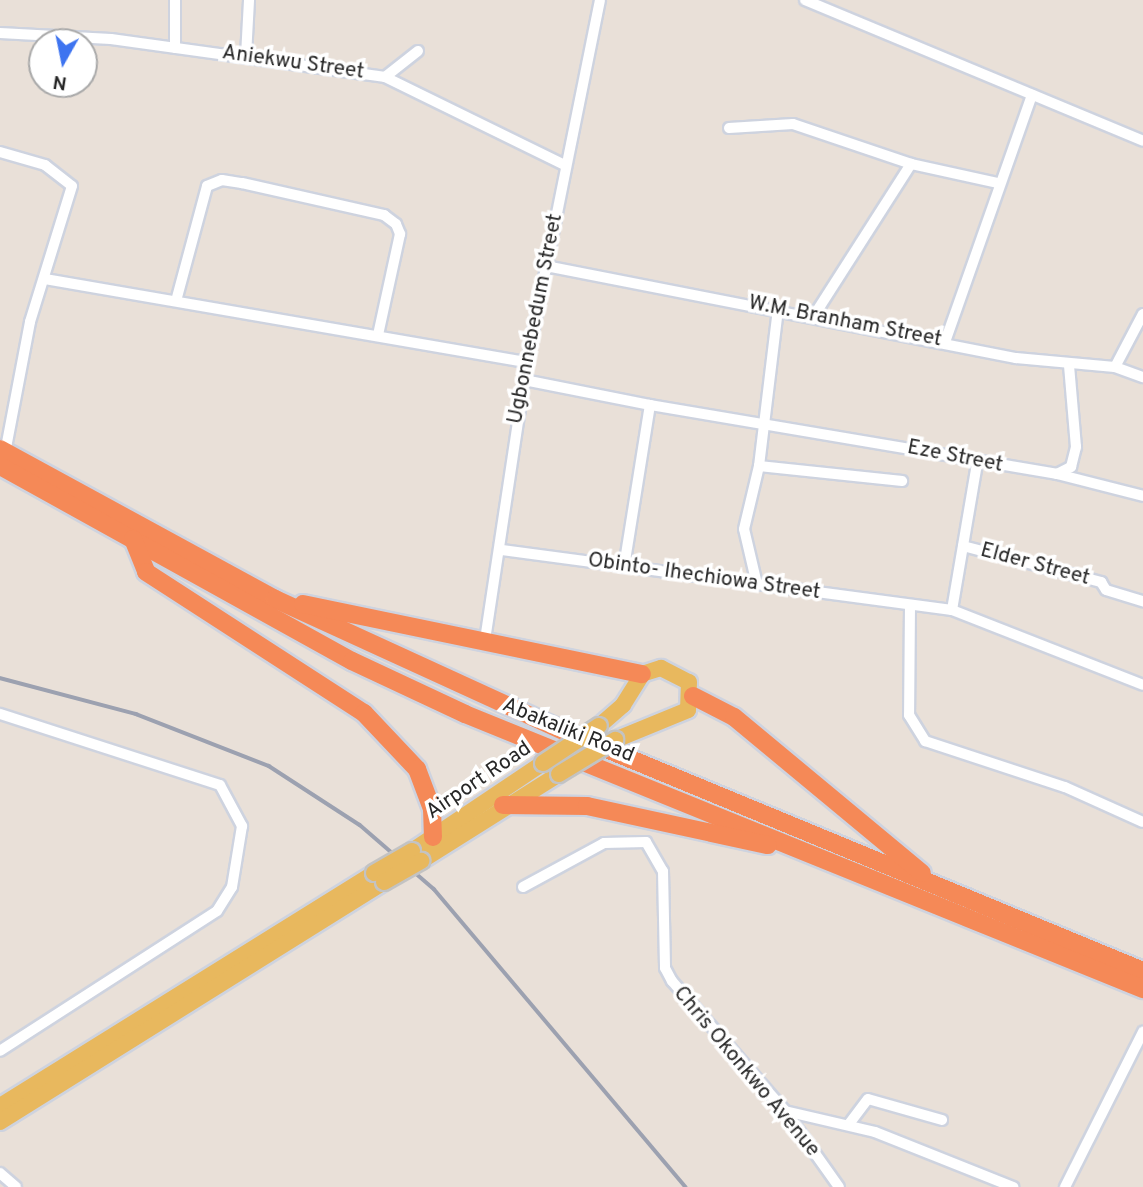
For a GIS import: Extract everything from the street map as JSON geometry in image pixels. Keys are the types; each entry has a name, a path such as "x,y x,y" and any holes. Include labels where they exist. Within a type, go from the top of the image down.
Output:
{"highway":[{"name":"Abakaliki Road","path":"2,456 141,525 275,599 570,734 1143,971"},
{"name":"Abakaliki Road","path":"2,456 131,541 433,699 1143,989"},
{"path":"141,525 131,541 146,572 338,692 371,721 417,769 432,809 433,836"},
{"path":"275,599 642,674"},
{"path":"692,696 734,717 936,884"},
{"path":"503,804 543,800 600,808 817,855"}],"main road":[{"path":"642,674 660,668 677,671 692,696"},
{"name":"Airport Road","path":"416,856 433,836 599,726 623,705 642,674"},
{"name":"Airport Road","path":"0,1106 503,804 615,740 677,719 692,696"},
{"name":"Airport Road","path":"0,1122 379,878"}],"street":[{"path":"175,0 175,48"},
{"path":"246,56 249,0"},
{"name":"Ugbonnebedum Street","path":"485,640 502,550 527,362 600,0"},
{"path":"805,0 1143,141"},
{"name":"Aniekwu Street","path":"0,33 246,56 385,77 565,165"},
{"path":"385,77 418,51"},
{"path":"945,342 998,183 1032,95"},
{"path":"729,128 793,124 911,164 998,183"},
{"path":"0,152 45,165 72,186 45,279 2,456"},
{"path":"813,317 911,164"},
{"path":"176,301 207,186 222,180 242,183 384,215 396,224 400,234 378,335"},
{"name":"W.M. Branham Street","path":"546,266 1069,366 1115,367 1143,377"},
{"path":"45,279 527,362"},
{"path":"756,580 744,529 765,428 778,309"},
{"path":"1115,367 1143,314"},
{"path":"1057,474 1071,467 1076,447 1069,366"},
{"name":"Eze Street","path":"524,380 765,428 838,434 977,464 1057,474 1143,496"},
{"path":"624,567 650,405"},
{"path":"952,610 977,464"},
{"path":"759,466 902,481"},
{"name":"Elder Street","path":"963,546 1101,582 1106,590 1143,601"},
{"name":"Obinto- Ihechiowa Street","path":"502,550 703,581 756,580 910,606 952,610 1143,684"},
{"path":"910,606 909,715 925,741 1065,787 1143,822"},
{"path":"0,714 220,785 242,826 236,874 217,911 0,1051"},
{"name":"Chris Okonkwo Avenue","path":"523,887 604,843 646,842 663,872 665,968 671,981 785,1111 839,1187"},
{"path":"1065,1187 1143,1032"},
{"path":"849,1124 869,1099 942,1120"},
{"path":"785,1111 849,1124 1013,1187"},
{"path":"0,1173 16,1187"}],"railway":[{"path":"0,678 136,714 269,766 360,825 434,889 686,1187"}]}
